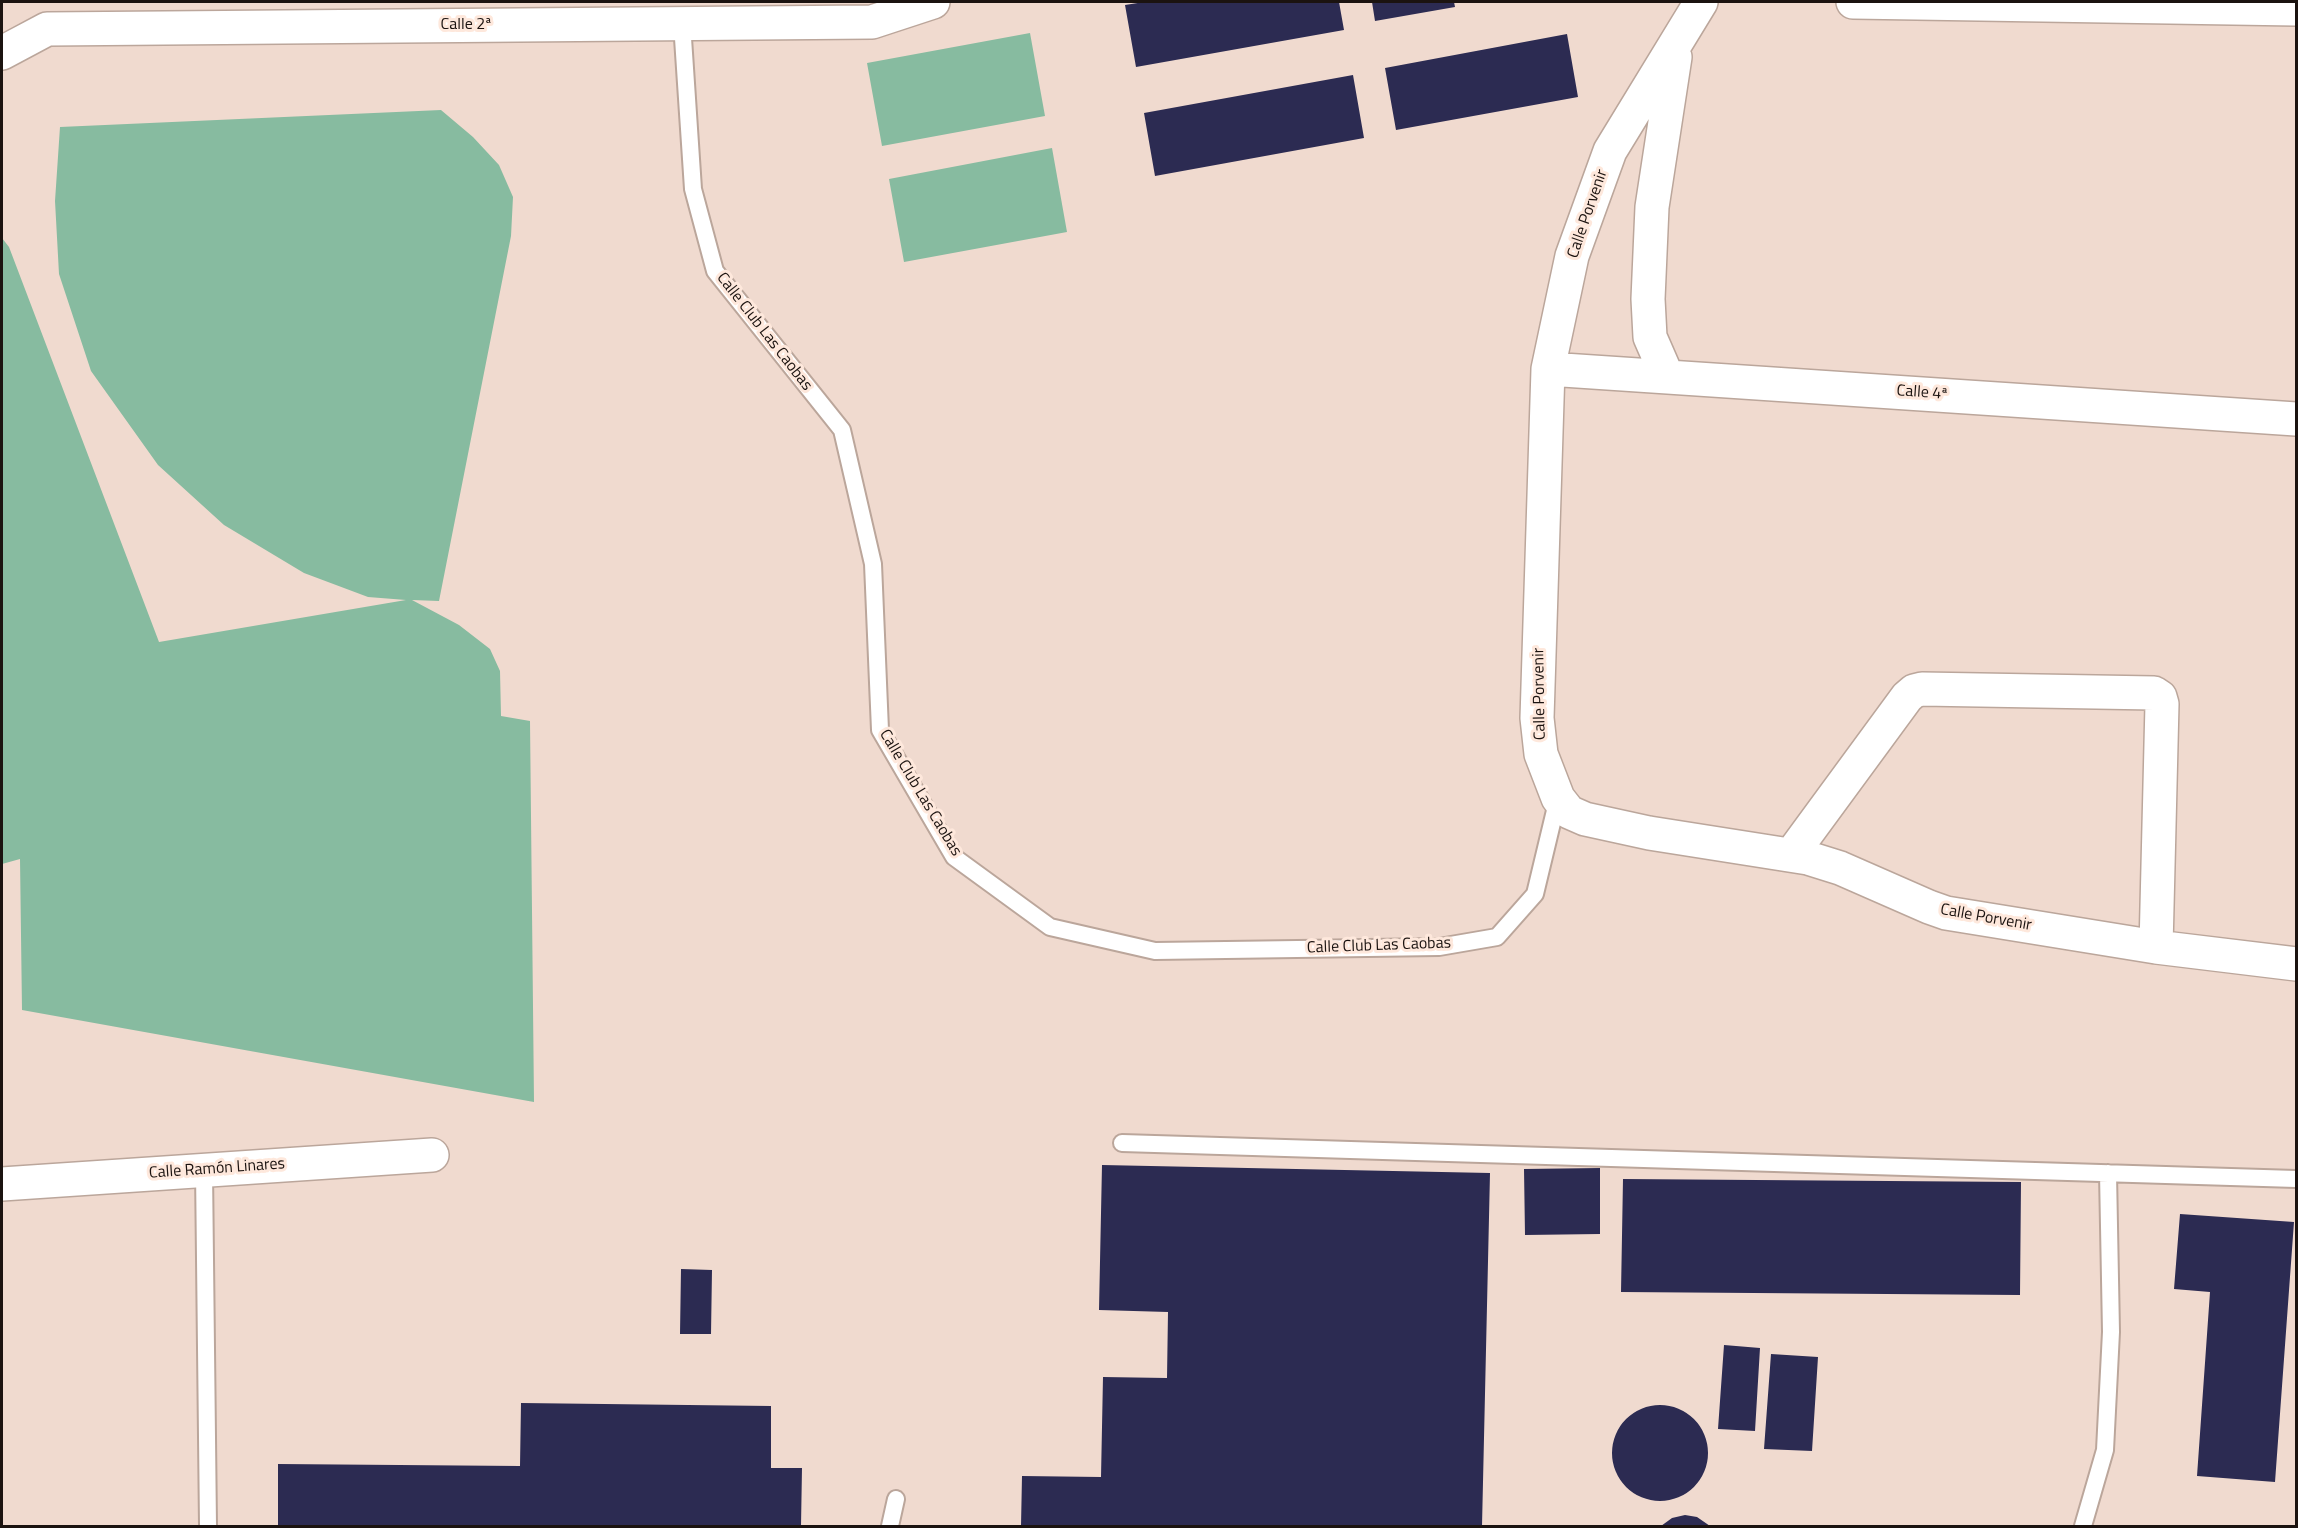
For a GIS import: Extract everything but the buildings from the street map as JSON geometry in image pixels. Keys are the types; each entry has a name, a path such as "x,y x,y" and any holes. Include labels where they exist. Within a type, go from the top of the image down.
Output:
{"street":[{"name":"Calle 2ª","path":"2,53 47,29 82,15 682,23 866,12 933,2"},
{"name":"Calle Porvenir","path":"1701,2 1610,151 1572,256 1548,369 1537,718 1541,754 1558,798 1569,812 1585,819 1649,833 1791,855 1840,868 1937,910 2156,947 2296,964"},
{"path":"1853,2 2296,9"},
{"path":"1667,376 1650,337 1648,299 1652,207 1677,40"},
{"name":"Calle 4ª","path":"1548,369 2296,419"},
{"path":"1791,855 1907,697 1914,691 1922,689 2154,693 2160,697 2162,704 2156,947"},
{"name":"Calle Ramón Linares","path":"2,1184 432,1155"}],"lane":[{"name":"Calle Club Las Caobas","path":"682,23 693,189 714,271 842,430 873,564 880,730 954,857 1050,927 1155,951 1439,947 1497,937 1535,894 1558,798"},
{"path":"1122,1143 2296,1179"},
{"path":"204,1170 208,1527"},
{"path":"2083,1527 2104,1450 2111,1332 2108,1173"},
{"path":"890,1527 896,1499"}],"green space":[{"path":"1030,33 1045,116 882,146 867,63"},
{"path":"441,110 473,137 499,165 513,197 511,236 439,601 412,600 459,625 490,649 500,671 501,716 530,721 534,1102 22,1010 20,859 2,864 2,238 9,247 159,642 406,600 368,597 304,573 224,525 158,465 91,371 59,274 55,201 60,127"},
{"path":"1052,148 1067,232 904,262 889,179"}]}
